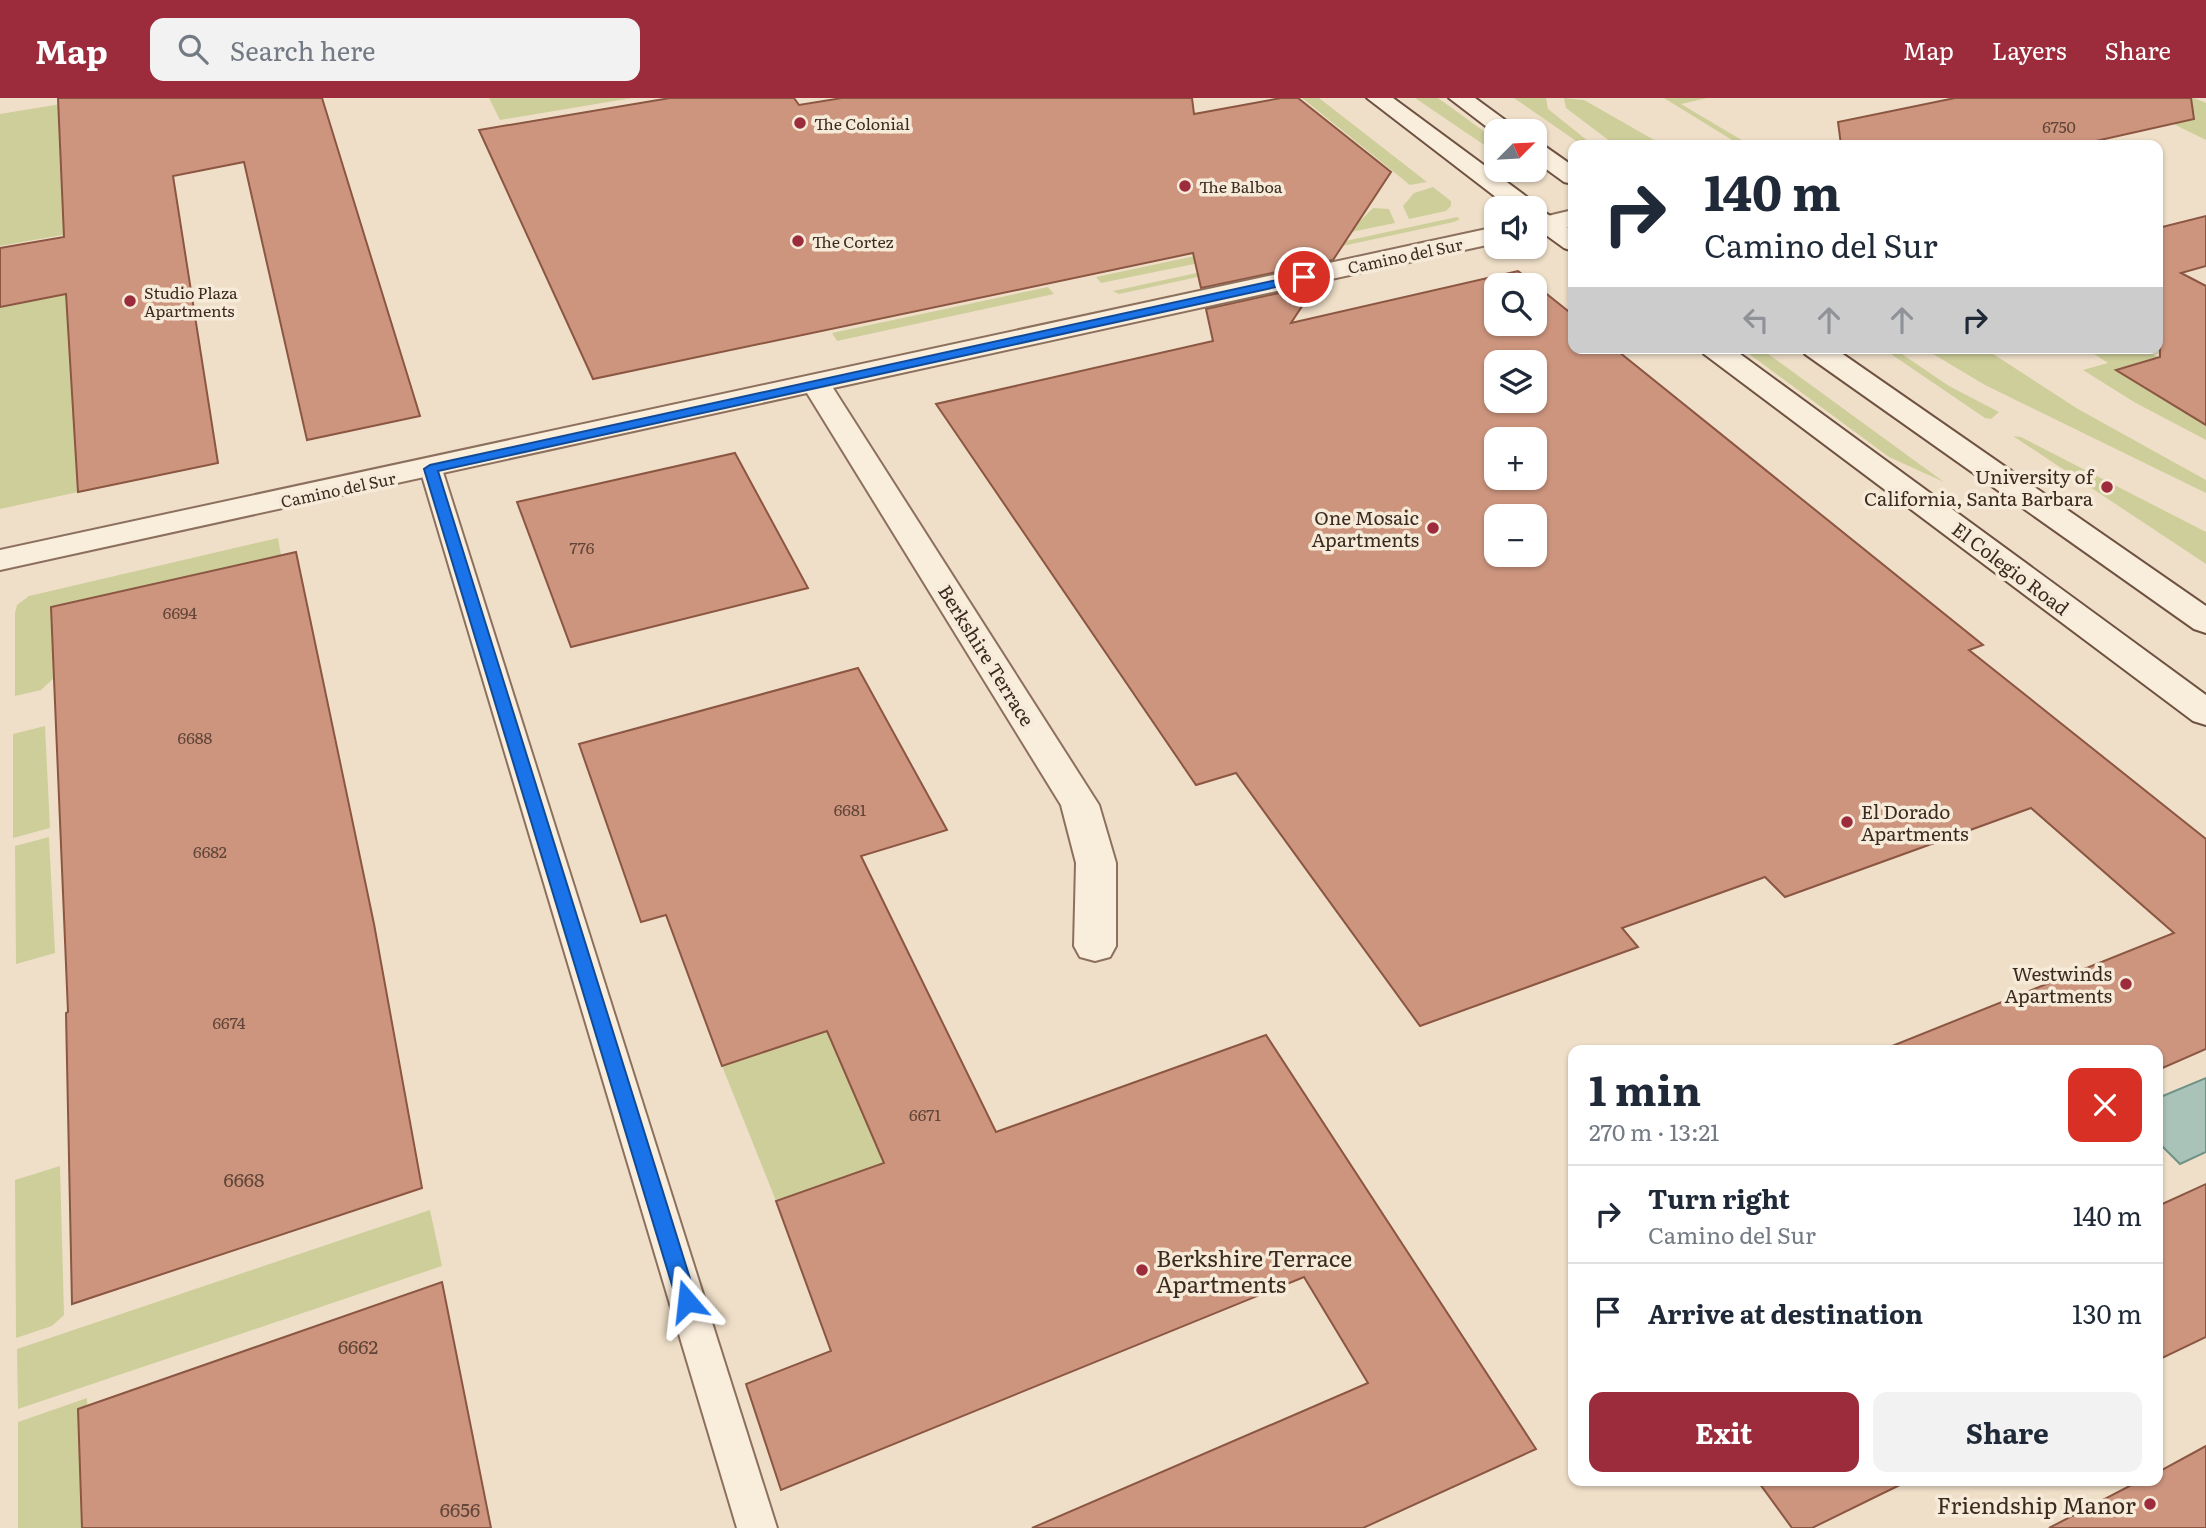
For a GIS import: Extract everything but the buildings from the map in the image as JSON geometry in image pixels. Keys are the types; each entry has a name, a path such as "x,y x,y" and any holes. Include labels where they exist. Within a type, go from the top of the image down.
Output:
{"street":[{"path":"1378,98 1510,196"},
{"path":"1460,98 1491,119"},
{"path":"1547,159 1568,173"},
{"path":"1547,221 1568,219"},
{"path":"1547,227 1568,240"},
{"name":"Camino del Sur","path":"0,561 1484,238"},
{"name":"El Colegio Road","path":"1722,354 2206,713"},
{"path":"1824,354 2206,622"},
{"name":"Berkshire Terrace","path":"816,384 1080,805 1096,863 1095,946"}],"lane":[{"path":"430,469 757,1528"}],"green space":[{"path":"489,98 632,98 500,120"},
{"path":"1302,98 1319,98 1427,182 1410,185"},
{"path":"1415,98 1438,98 1484,131 1484,145"},
{"path":"1514,98 1546,98 1548,109 1587,140 1575,140"},
{"path":"1564,98 1584,100 1654,140 1608,140 1566,108"},
{"path":"1664,98 1707,98 1681,104 1742,140 1732,140"},
{"path":"2084,98 2194,98 2206,103 2206,140 2157,116"},
{"path":"61,104 68,234 0,246 0,114"},
{"path":"1433,187 1451,201 1451,206 1446,211 1409,219 1403,206 1414,193"},
{"path":"1373,208 1389,209 1395,223 1101,283 1096,277 1360,221"},
{"path":"1457,217 1460,219 1454,222 1119,294 1113,291"},
{"path":"1048,287 1054,294 837,341 832,333"},
{"path":"66,294 78,492 0,509 0,307"},
{"path":"1749,354 1768,354 1944,482 1889,457"},
{"path":"1891,354 1902,354 1949,386 1999,412 1991,419 1985,418"},
{"path":"1933,354 1993,354 2078,409 2206,480 2206,493 1985,385"},
{"path":"2094,354 2152,354 2163,360 2206,420 2206,440 2134,402 2083,370 2108,363"},
{"path":"2013,436 2021,437 2206,532 2206,564"},
{"path":"278,538 281,555 51,607 54,678 41,690 15,696 15,613 17,605 29,596"},
{"path":"45,726 50,828 13,838 13,734"},
{"path":"49,837 55,953 16,964 15,846"},
{"path":"827,1031 884,1163 776,1201 722,1066"},
{"path":"60,1166 64,1315 52,1326 16,1338 15,1180"},
{"path":"430,1210 442,1266 18,1409 17,1349"},
{"path":"87,1398 91,1528 18,1528 18,1422"}],"shaded area":[{"path":"2206,1078 2206,1152 2180,1164 2163,1147 2163,1096"}],"place":[{"name":"The Colonial","path":"800,123"},
{"name":"The Balboa","path":"1185,186"},
{"name":"The Cortez","path":"798,241"},
{"name":"Studio Plaza Apartments","path":"130,301"},
{"name":"University of California, Santa Barbara","path":"2107,487"},
{"name":"One Mosaic Apartments","path":"1433,528"},
{"name":"El Dorado Apartments","path":"1847,822"},
{"name":"Westwinds Apartments","path":"2126,984"},
{"name":"Berkshire Terrace Apartments","path":"1142,1270"},
{"name":"Friendship Manor","path":"2150,1504"}],"route":[{"path":"687,1301 430,469 1304,277"}]}
